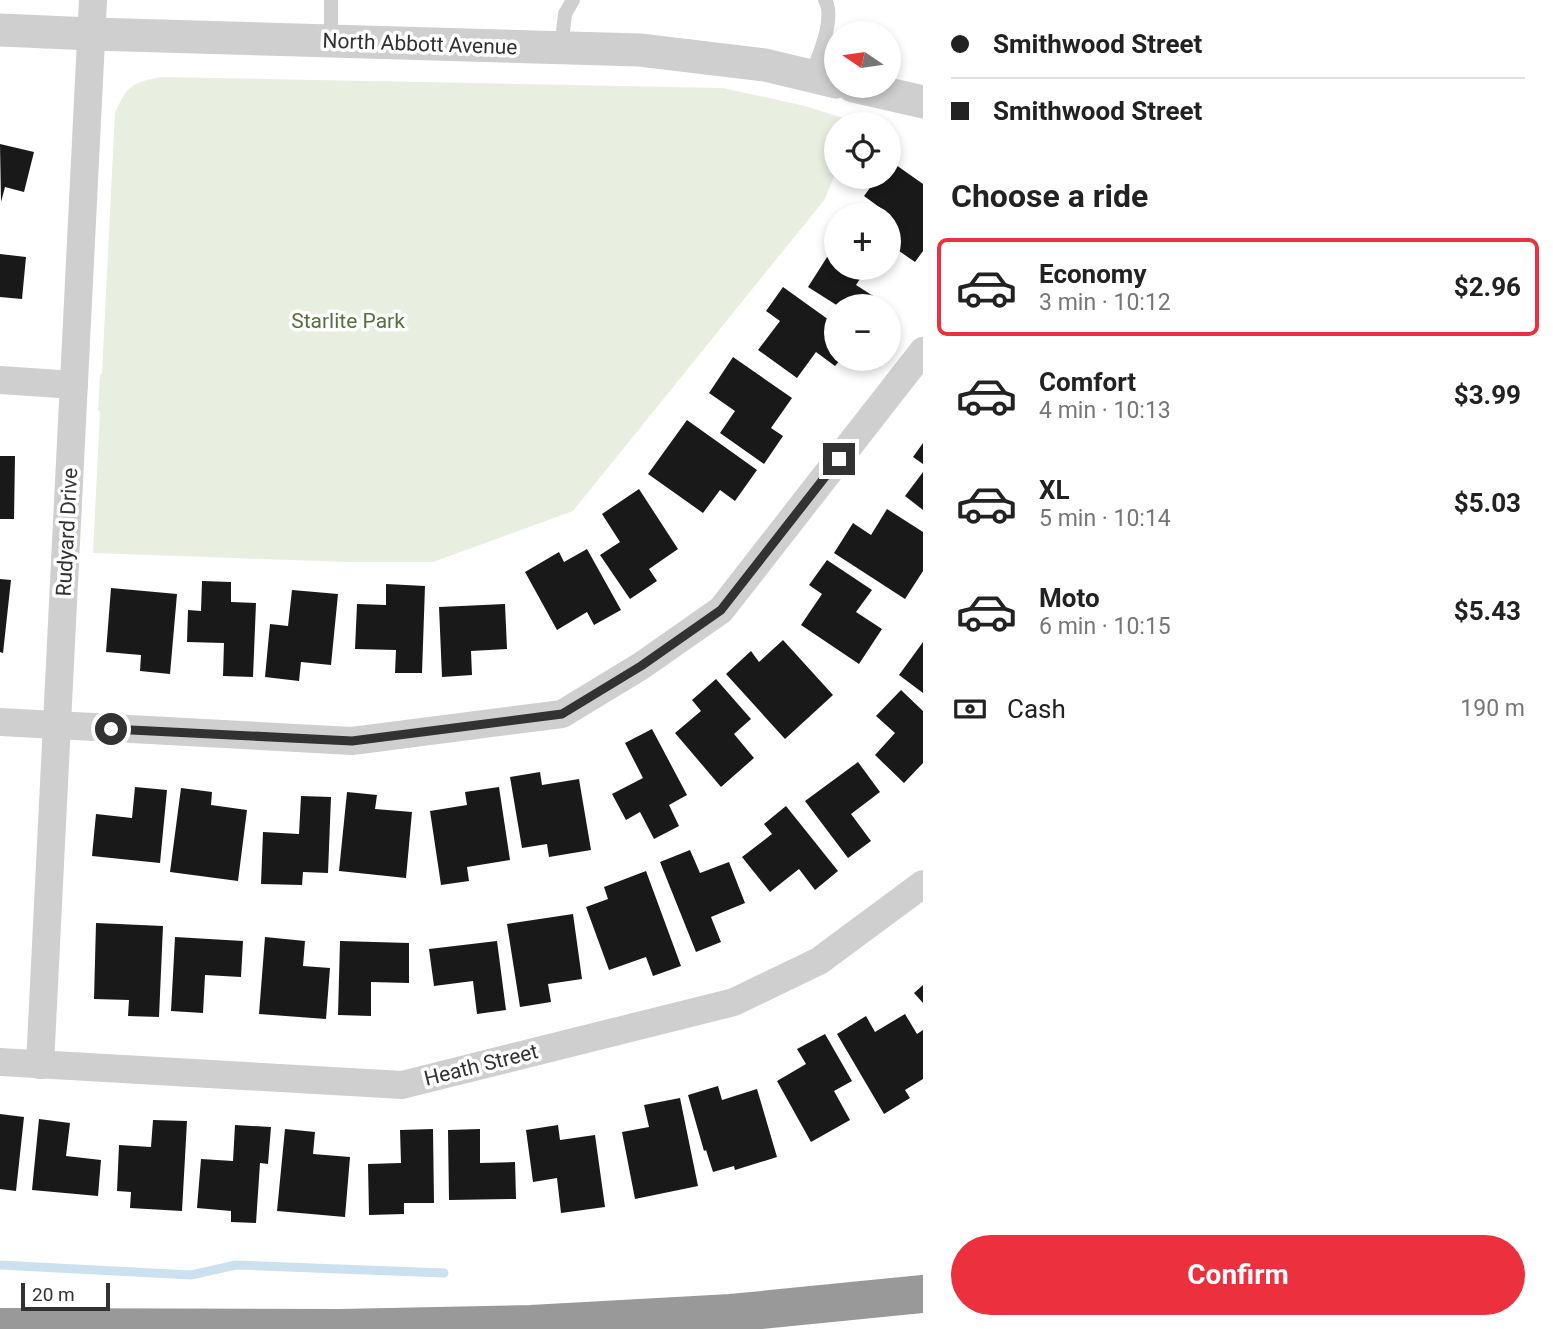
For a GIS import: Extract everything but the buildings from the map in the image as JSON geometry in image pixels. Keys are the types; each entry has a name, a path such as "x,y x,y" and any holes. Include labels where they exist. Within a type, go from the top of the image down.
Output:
{"highway":[{"path":"0,1327 340,1328 531,1324 731,1313 923,1294"}],"street":[{"name":"Rudyard Drive","path":"40,1065 93,0"},
{"name":"North Abbott Avenue","path":"0,30 640,50 765,65 824,79"},
{"path":"901,98 923,103"},
{"path":"0,722 352,741 562,714 641,666 721,610 923,351"},
{"path":"0,380 74,385"},
{"name":"Heath Street","path":"0,1062 402,1085 734,1002 819,961 923,884"}],"lane":[{"path":"331,0 331,41"},
{"path":"561,48 565,14 573,0"},
{"path":"825,0 828,6 827,21"}],"green space":[{"name":"Starlite Park","path":"162,77 723,88 824,112 824,189 829,189 825,199 573,511 433,562 349,562 93,553 98,410 115,113 127,91 144,81"}],"waterway":[{"path":"0,1265 191,1275 236,1265 444,1273"}],"route":[{"path":"111,729 352,741 562,714 641,666 721,610 839,459"}]}
